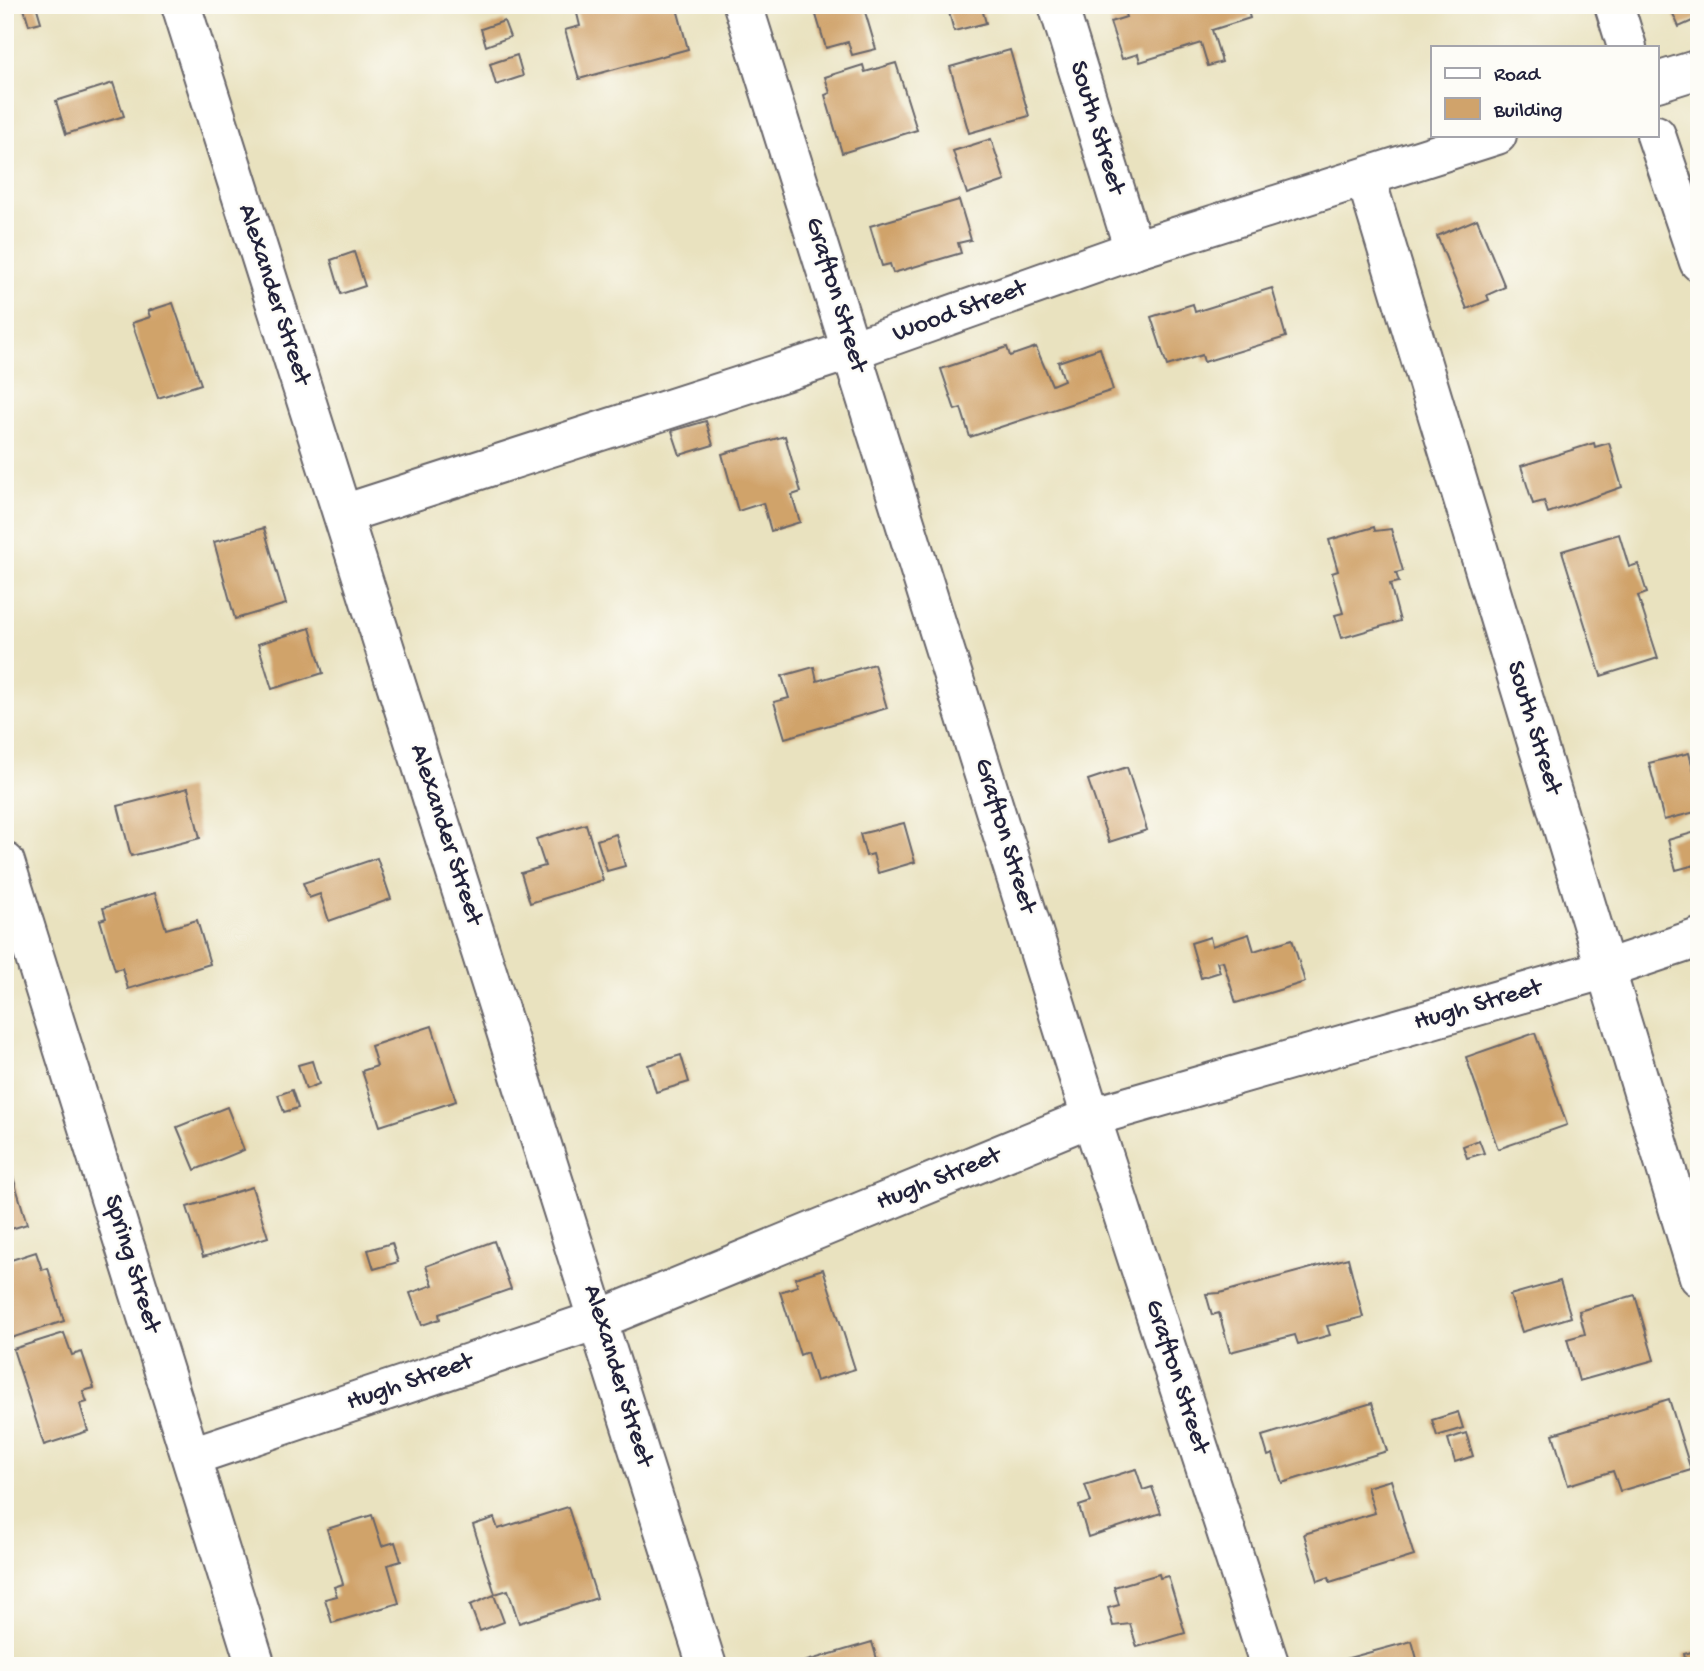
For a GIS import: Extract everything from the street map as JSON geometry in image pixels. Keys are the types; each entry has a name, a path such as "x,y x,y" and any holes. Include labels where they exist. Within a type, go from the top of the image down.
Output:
{"street":[{"name":"Alexander Street","path":"181,5 600,1319 707,1666"},
{"name":"Grafton Street","path":"743,5 1091,1117 1270,1666"},
{"name":"South Street","path":"1058,5 1134,250"},
{"path":"1614,5 1627,46"},
{"path":"1658,82 1699,69"},
{"name":"Wood Street","path":"343,514 852,350 1134,250 1366,179 1494,136"},
{"path":"1656,136 1699,262"},
{"name":"South Street","path":"1366,179 1699,1277"},
{"name":"Spring Street","path":"5,862 13,912 191,1456 256,1666"},
{"name":"Hugh Street","path":"191,1456 600,1319 1091,1117 1606,970 1699,938"}],"building":[{"path":"23,5 36,5 41,22 29,25"},
{"path":"575,5 676,5 688,49 579,79 565,30 580,26"},
{"path":"813,5 863,5 876,49 852,55 848,42 826,48"},
{"path":"947,5 981,5 986,23 954,31"},
{"path":"1142,5 1246,5 1250,18 1212,30 1222,62 1208,66 1201,43 1140,62 1138,54 1122,59 1110,22 1126,17 1124,11"},
{"path":"1669,5 1699,5 1699,18 1679,27"},
{"path":"504,21 510,37 486,46 481,29"},
{"path":"1010,50 1029,116 969,133 950,67"},
{"path":"517,55 523,76 496,85 490,64"},
{"path":"896,63 917,130 842,153 825,95 830,93 825,77 863,65 865,72"},
{"path":"113,83 124,116 66,134 56,101"},
{"path":"991,139 1005,181 967,194 953,151"},
{"path":"959,200 971,240 958,243 961,253 893,273 890,264 882,266 870,226"},
{"path":"1477,219 1505,287 1487,295 1489,300 1467,309 1437,236"},
{"path":"354,252 365,286 341,294 331,260"},
{"path":"1272,288 1286,337 1204,362 1202,355 1167,366 1151,317 1193,304 1195,312"},
{"path":"173,303 201,384 158,398 132,323 150,317 148,311"},
{"path":"1007,347 1010,356 1036,347 1052,385 1064,380 1058,362 1100,348 1113,390 970,437 961,408 955,410 941,369"},
{"path":"706,421 713,445 680,455 672,431"},
{"path":"785,436 801,492 792,495 800,522 771,531 763,503 738,511 722,454"},
{"path":"1594,443 1595,447 1609,443 1622,487 1548,513 1544,501 1533,504 1521,466"},
{"path":"1374,527 1375,531 1391,529 1403,571 1396,573 1399,582 1390,584 1400,621 1342,638 1335,615 1343,613 1332,573 1338,571 1329,540"},
{"path":"264,528 286,604 235,619 214,542"},
{"path":"1619,534 1629,567 1638,564 1647,593 1638,596 1658,658 1601,676 1562,551"},
{"path":"310,628 323,673 272,689 258,644"},
{"path":"874,664 887,708 785,738 774,702 789,698 782,676 814,667 817,681"},
{"path":"1689,753 1699,791 1699,811 1664,820 1649,763"},
{"path":"1127,767 1147,830 1109,842 1088,780"},
{"path":"188,788 200,838 131,856 118,806"},
{"path":"904,823 915,862 878,873 873,854 866,856 860,834"},
{"path":"586,824 603,880 530,903 521,873 545,866 536,839"},
{"path":"1699,831 1699,864 1676,870 1668,840"},
{"path":"616,834 625,866 607,871 597,840"},
{"path":"377,858 391,899 329,921 320,894 309,898 303,883"},
{"path":"155,893 166,929 197,920 210,964 128,989 122,968 115,970 100,920 106,918 103,908"},
{"path":"1249,934 1254,951 1292,939 1305,982 1236,1003 1223,961 1217,962 1220,972 1201,978 1191,943 1210,937 1212,946"},
{"path":"432,1026 456,1101 380,1126 362,1071 377,1066 371,1046"},
{"path":"1535,1033 1567,1125 1498,1149 1466,1057"},
{"path":"681,1055 689,1082 656,1092 648,1065"},
{"path":"312,1061 319,1084 306,1089 298,1065"},
{"path":"292,1090 298,1108 284,1112 278,1095"},
{"path":"227,1107 244,1150 195,1170 177,1127"},
{"path":"1479,1140 1484,1153 1467,1158 1463,1146"},
{"path":"11,1170 27,1224 5,1231 5,1172"},
{"path":"252,1187 268,1237 203,1257 187,1207"},
{"path":"494,1241 511,1289 439,1314 440,1319 422,1325 410,1293 433,1285 426,1266"},
{"path":"392,1243 398,1262 374,1269 368,1250"},
{"path":"36,1252 42,1270 48,1268 64,1321 5,1340 5,1262"},
{"path":"1348,1258 1363,1317 1327,1326 1330,1335 1298,1344 1295,1335 1230,1352 1219,1313 1212,1315 1206,1294 1220,1293"},
{"path":"823,1269 855,1369 816,1381 807,1352 800,1355 780,1292 798,1286 795,1278"},
{"path":"1560,1281 1571,1317 1522,1332 1510,1295"},
{"path":"1635,1295 1654,1360 1579,1381 1567,1339 1585,1334 1579,1311"},
{"path":"64,1333 72,1355 82,1352 94,1388 83,1391 87,1402 80,1404 88,1431 44,1445 13,1349"},
{"path":"1669,1399 1691,1470 1620,1491 1613,1471 1568,1485 1553,1434"},
{"path":"1372,1403 1387,1451 1282,1483 1273,1454 1268,1456 1262,1436"},
{"path":"1458,1412 1463,1428 1437,1436 1432,1420"},
{"path":"1466,1433 1473,1456 1455,1462 1448,1439"},
{"path":"1136,1469 1143,1490 1152,1487 1161,1513 1088,1537 1079,1506 1091,1502 1085,1485"},
{"path":"1391,1480 1414,1556 1330,1582 1329,1577 1318,1581 1304,1534 1375,1513 1367,1487"},
{"path":"568,1507 597,1598 519,1623 508,1590 495,1594 473,1525 494,1518 498,1529"},
{"path":"372,1515 382,1546 395,1542 401,1561 388,1565 399,1603 332,1623 325,1599 337,1596 334,1587 343,1584 327,1529"},
{"path":"1159,1574 1160,1578 1168,1576 1185,1633 1137,1647 1130,1624 1113,1626 1108,1608 1119,1605 1114,1587"},
{"path":"494,1595 504,1622 480,1631 470,1605"},
{"path":"1412,1641 1419,1666 1347,1666 1345,1659"},
{"path":"872,1642 879,1666 793,1666 793,1665"},
{"path":"1699,1650 1699,1666 1687,1666 1684,1654"}]}
